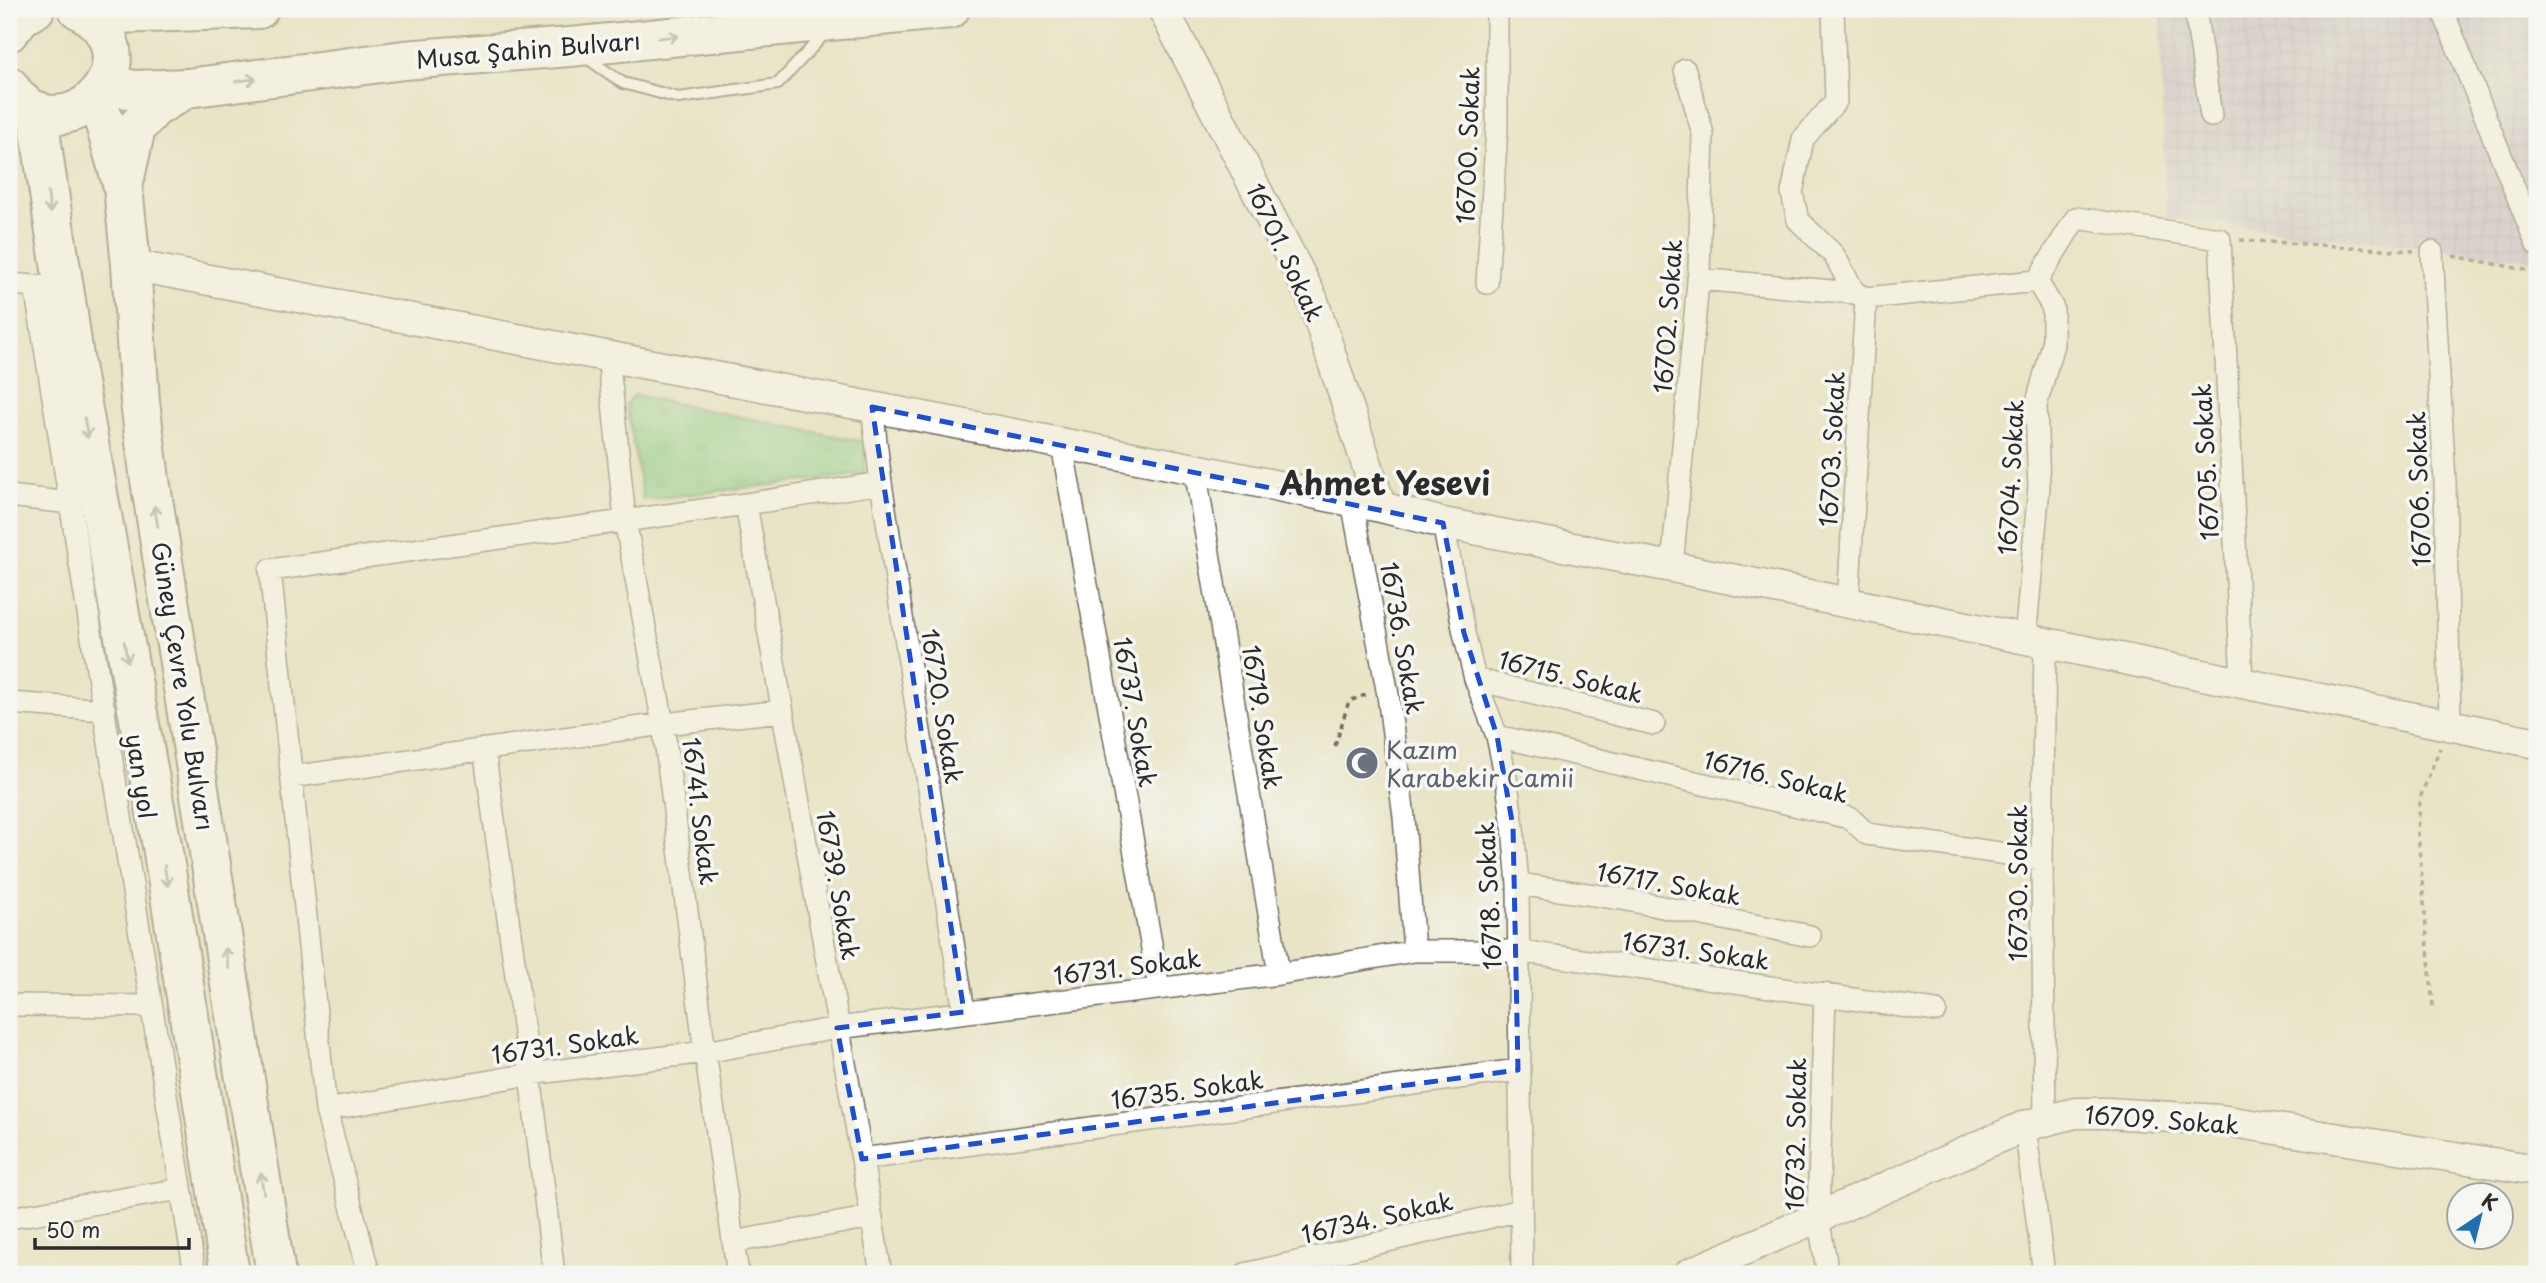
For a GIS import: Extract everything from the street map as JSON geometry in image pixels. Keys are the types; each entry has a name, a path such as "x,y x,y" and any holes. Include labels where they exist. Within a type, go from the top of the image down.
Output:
{"highway":[{"path":"84,12 259,9"},
{"name":"Musa Şahin Bulvarı","path":"101,91 187,88 404,60 570,47 950,9"},
{"path":"9,86 23,114 69,113 84,107 101,91 111,66 110,47 102,29 84,12"},
{"path":"123,187 136,128 154,108 187,88"},
{"name":"Güney Çevre Yolu Bulvarı","path":"101,91 123,187 140,402 150,480 276,1274"},
{"name":"Güney Çevre Yolu Bulvarı","path":"23,114 43,162 52,221 51,287 75,366 162,846 230,1274"}],"main road":[{"name":"16701. Sokak","path":"1163,9 1312,298 1367,504"},
{"path":"131,265 1195,469 1367,504 1443,523 2450,723 2537,743"},
{"name":"16709. Sokak","path":"1689,1274 2035,1124 2075,1113 2221,1120 2537,1170"}],"street":[{"name":"16700. Sokak","path":"1488,283 1497,127 1497,9"},
{"path":"1833,9 1836,101 1803,139 1792,193 1798,220 1834,255 1861,295"},
{"path":"2195,9 2211,116"},
{"path":"2442,9 2537,245"},
{"name":"16702. Sokak","path":"1672,567 1698,279 1703,134 1685,70"},
{"path":"1698,279 1861,295 2037,281 2076,218 2220,239"},
{"name":"16705. Sokak","path":"2220,239 2242,682"},
{"name":"16706. Sokak","path":"2432,252 2445,482 2450,723"},
{"name":"16704. Sokak","path":"2035,642 2039,487 2036,405 2053,344 2053,307 2037,281"},
{"path":"9,284 51,287"},
{"name":"yan yol","path":"51,287 70,503 195,1274"},
{"name":"16703. Sokak","path":"1848,604 1861,295"},
{"name":"16741. Sokak","path":"608,355 625,520 663,724 705,1052 738,1274"},
{"name":"16720. Sokak","path":"872,407 881,483 964,1012"},
{"name":"16737. Sokak","path":"1062,445 1159,988"},
{"name":"16719. Sokak","path":"1195,469 1279,974"},
{"path":"369,1274 326,1110 270,570 881,483"},
{"path":"9,496 70,503"},
{"name":"16739. Sokak","path":"746,504 881,1274"},
{"name":"16736. Sokak","path":"1367,504 1386,686 1404,817 1414,951"},
{"name":"16718. Sokak","path":"1443,523 1475,679 1497,736 1513,827 1518,884 1522,1274"},
{"name":"16730. Sokak","path":"2035,642 2042,859 2035,1124 2044,1274"},
{"name":"16715. Sokak","path":"1475,679 1654,724"},
{"path":"9,703 105,710"},
{"path":"291,776 663,724 782,711"},
{"name":"16716. Sokak","path":"1497,736 1850,818 1867,834 2042,859"},
{"path":"484,749 530,1074 554,1274"},
{"name":"16717. Sokak","path":"1518,884 1622,899 1810,936"},
{"name":"16731. Sokak","path":"326,1110 530,1074 705,1052 838,1027 1279,974 1414,951 1519,951 1936,1011"},
{"name":"16732. Sokak","path":"1825,994 1818,1217 1828,1274"},
{"path":"9,1005 150,1006"},
{"name":"16735. Sokak","path":"862,1159 1518,1070"},
{"path":"9,1218 181,1189"},
{"name":"16734. Sokak","path":"1255,1274 1521,1210"},
{"path":"733,1241 872,1217"}],"lane":[{"path":"570,47 623,83 679,98 778,84 837,20"}],"path":[{"path":"2220,239 2432,252 2537,272"},
{"path":"1335,746 1349,701 1386,686"},
{"path":"2432,1006 2418,834 2420,798 2450,723"}],"highlighted area":[{"path":"872,407 1443,523 1464,633 1497,736 1513,827 1518,1070 862,1159 837,1028 964,1012"}],"shaded area":[{"path":"2160,9 2537,9 2537,261 2166,218"}],"green space":[{"path":"634,395 865,442 864,474 643,500 626,403"}],"place":[{"name":"Kazım Karabekir Camii","path":"1362,763"}],"district":[{"name":"Ahmet Yesevi","path":"1385,482"}]}
